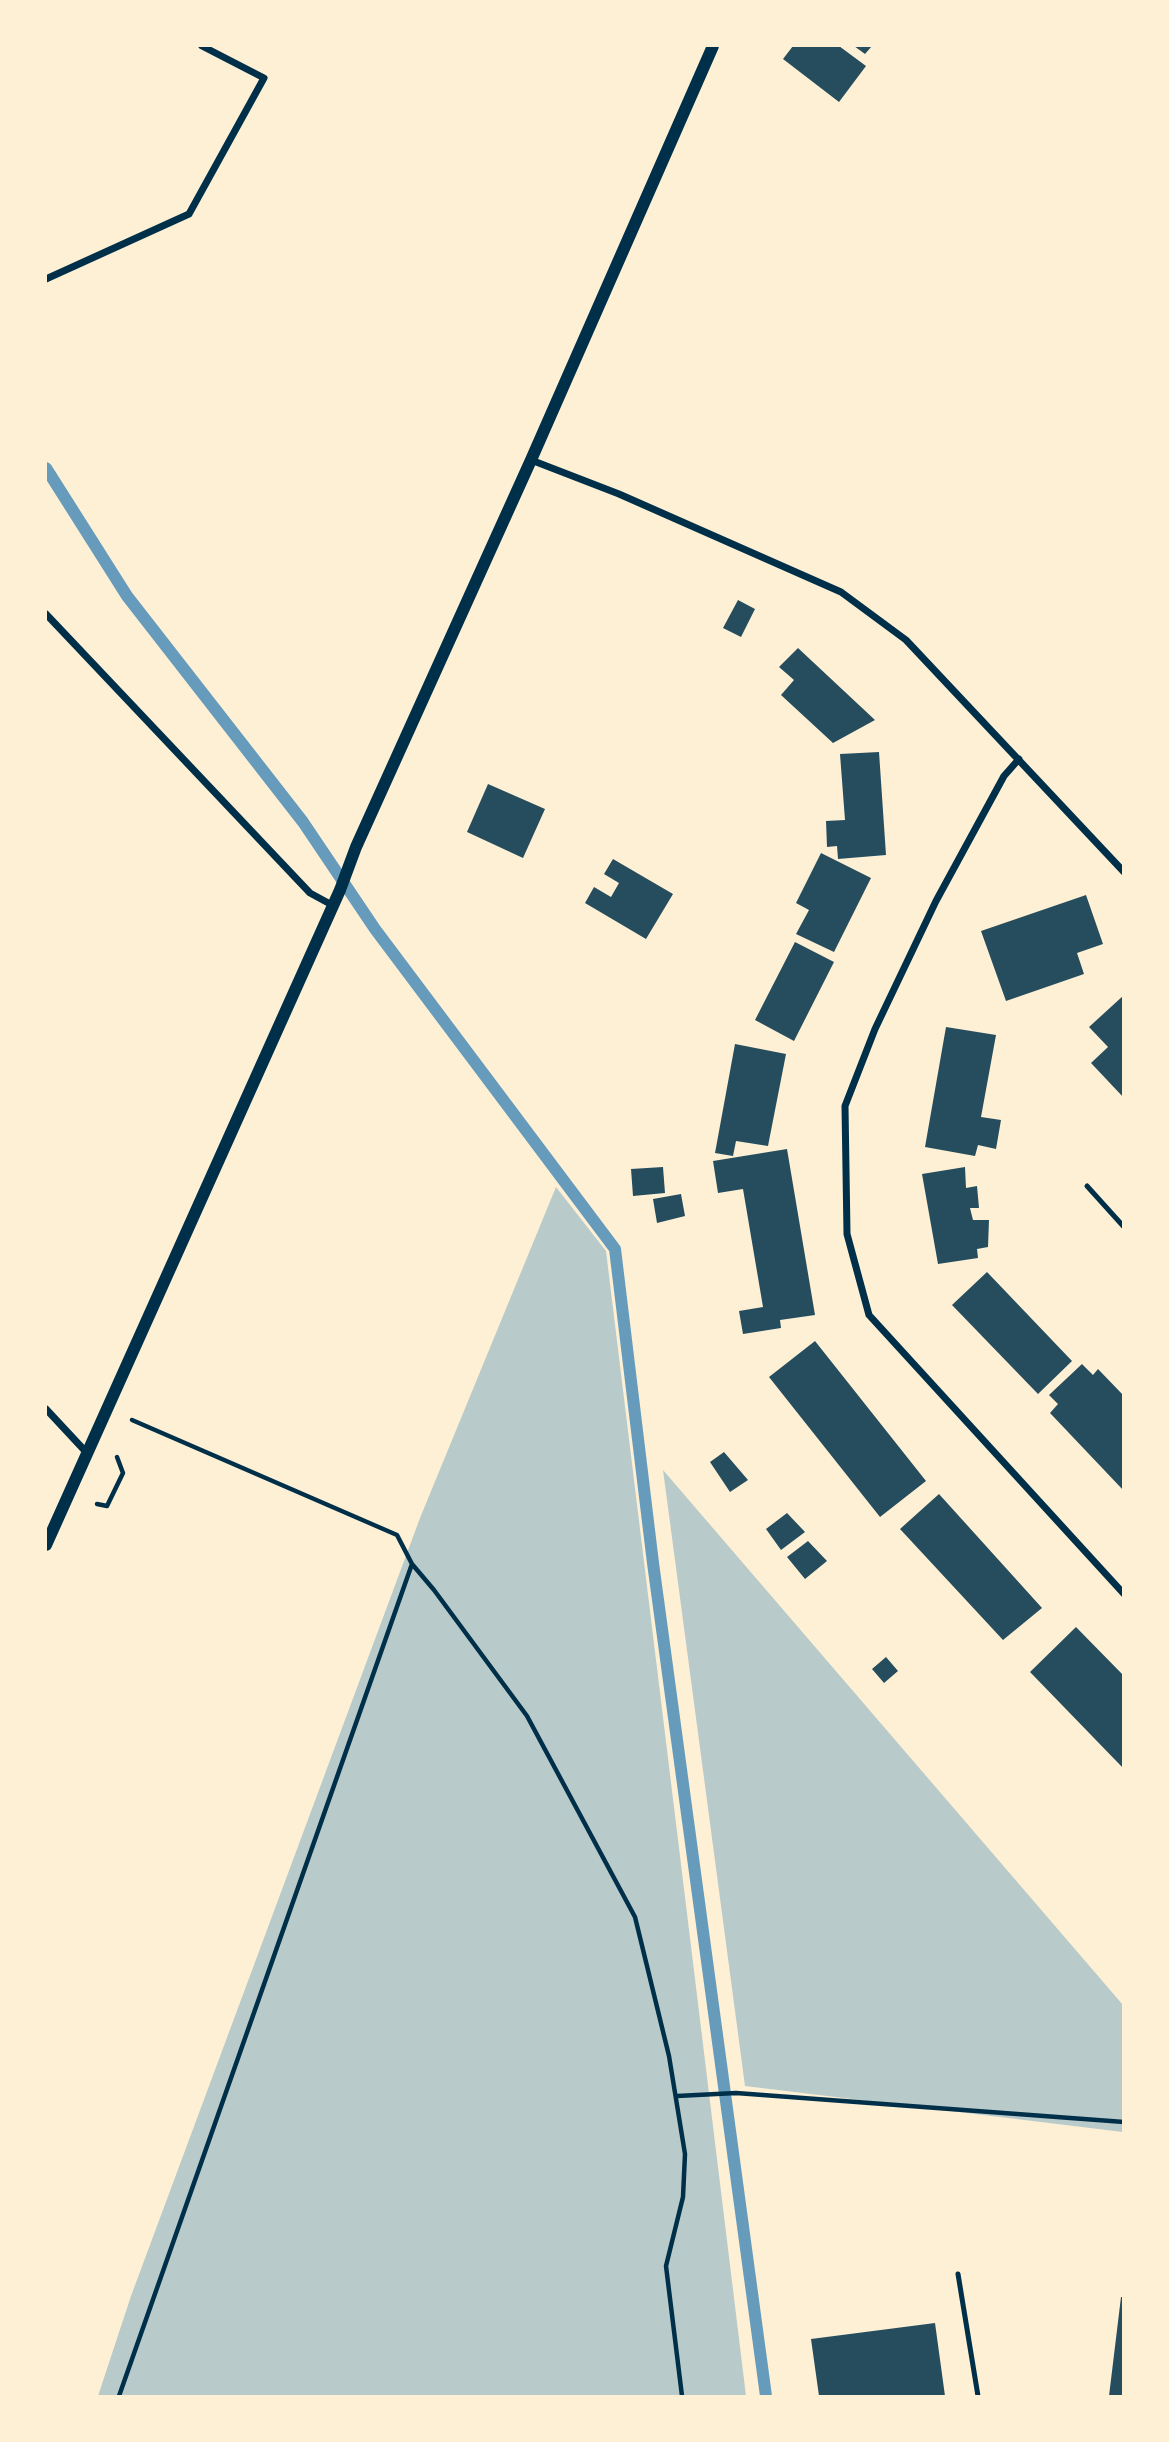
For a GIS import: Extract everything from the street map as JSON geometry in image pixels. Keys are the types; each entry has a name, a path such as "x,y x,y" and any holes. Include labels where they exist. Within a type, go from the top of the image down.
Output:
{"street":[{"path":"46,279 189,214 264,78 202,46"},
{"path":"46,1545 340,890 356,847 531,460 713,46"},
{"path":"531,460 619,494 841,592 906,640 1124,872"},
{"path":"46,614 310,893 332,905"},
{"path":"1019,759 1004,776 936,901 875,1029 845,1106 847,1234 869,1315 1120,1585 1124,1594"},
{"path":"46,1409 86,1453"}],"lane":[{"path":"1087,1186 1124,1227"},
{"path":"958,2274 978,2396"}],"path":[{"path":"129,1428 133,1419 397,1535 412,1564 527,1716 635,1917 677,2096 685,2154 683,2197 666,2266 682,2396"},
{"path":"97,1504 107,1506 123,1473 116,1458 120,1448"},
{"path":"119,2396 412,1564"},
{"path":"677,2096 736,2093 1124,2122"}],"shaded area":[{"path":"556,1187 606,1251 746,2396 98,2396 131,2296 420,1518"},
{"path":"663,1470 1123,2005 1123,2132 745,2086"}],"building":[{"path":"793,46 839,46 866,66 839,102 783,59"},
{"path":"854,46 872,46 865,54"},
{"path":"738,600 755,609 741,637 723,628"},
{"path":"798,648 875,720 833,743 781,695 794,680 779,667"},
{"path":"879,752 886,855 838,859 837,846 827,847 826,821 845,820 840,754"},
{"path":"488,784 545,809 523,858 467,832"},
{"path":"821,853 871,878 834,952 796,934 809,910 796,903"},
{"path":"613,859 673,894 646,939 585,903 594,887 611,897 619,883 604,874"},
{"path":"1086,895 1103,944 1077,953 1084,974 1006,1001 981,931"},
{"path":"795,942 834,962 794,1041 755,1020"},
{"path":"1124,995 1124,1098 1091,1063 1108,1047 1089,1027"},
{"path":"946,1027 996,1035 981,1117 1001,1120 996,1149 978,1145 975,1156 925,1147"},
{"path":"735,1044 786,1054 768,1146 736,1141 733,1156 715,1153"},
{"path":"787,1149 815,1315 780,1320 781,1328 743,1334 739,1311 763,1307 743,1189 718,1193 713,1161"},
{"path":"663,1167 665,1193 633,1196 631,1169"},
{"path":"965,1167 966,1188 977,1186 979,1208 970,1208 973,1220 989,1220 988,1247 977,1249 978,1258 938,1264 922,1174"},
{"path":"681,1194 685,1216 657,1223 653,1199"},
{"path":"987,1272 1072,1361 1038,1394 952,1305"},
{"path":"815,1341 926,1481 880,1517 769,1377"},
{"path":"1082,1364 1093,1375 1098,1369 1124,1396 1124,1491 1050,1413 1058,1404 1049,1395"},
{"path":"724,1452 748,1480 730,1492 710,1462"},
{"path":"939,1494 1042,1608 1003,1640 900,1529"},
{"path":"787,1513 805,1532 781,1550 766,1529"},
{"path":"808,1541 827,1561 805,1579 787,1557"},
{"path":"1076,1627 1124,1676 1124,1769 1030,1672"},
{"path":"886,1657 898,1671 884,1683 872,1669"},
{"path":"1121,2297 1124,2297 1124,2396 1109,2396"},
{"path":"935,2323 945,2396 819,2396 811,2339"}],"waterway":[{"path":"46,468 127,596 303,822 375,929 615,1249 653,1563 766,2396"}]}
